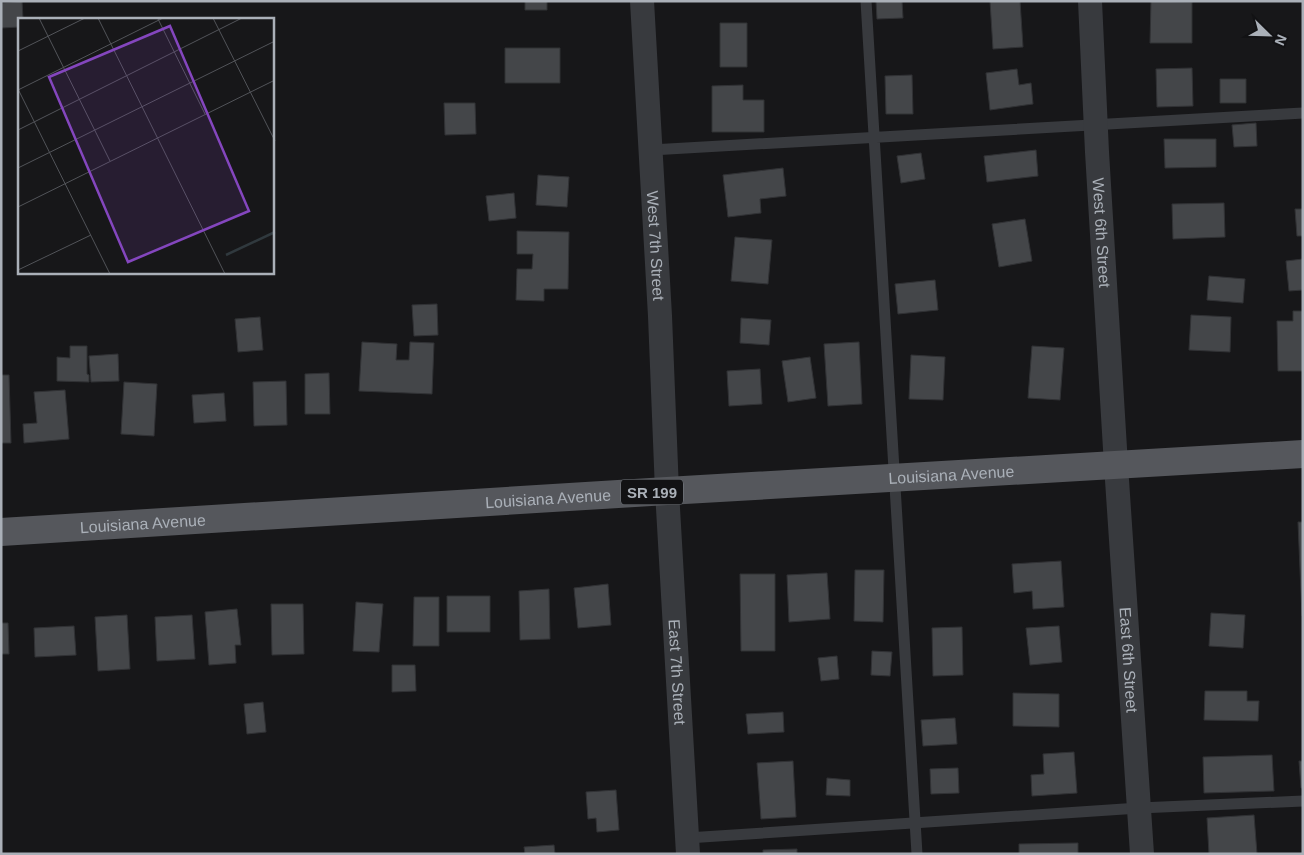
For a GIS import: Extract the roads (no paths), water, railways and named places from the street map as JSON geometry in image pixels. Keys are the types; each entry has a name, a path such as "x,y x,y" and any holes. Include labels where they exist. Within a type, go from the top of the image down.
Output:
{"main road":[{"name":"Louisiana Avenue","path":"1,532 1303,454"}],"street":[{"name":"West 7th Street","path":"642,1 660,316 667,491"},
{"name":"West 6th Street","path":"1090,1 1116,465"},
{"name":"East 6th Street","path":"1116,465 1142,854"},
{"name":"East 7th Street","path":"667,491 688,846"}],"lane":[{"path":"866,1 917,854"},
{"path":"651,150 1303,113"},
{"path":"688,846 915,823 1139,808 1303,800"}]}
